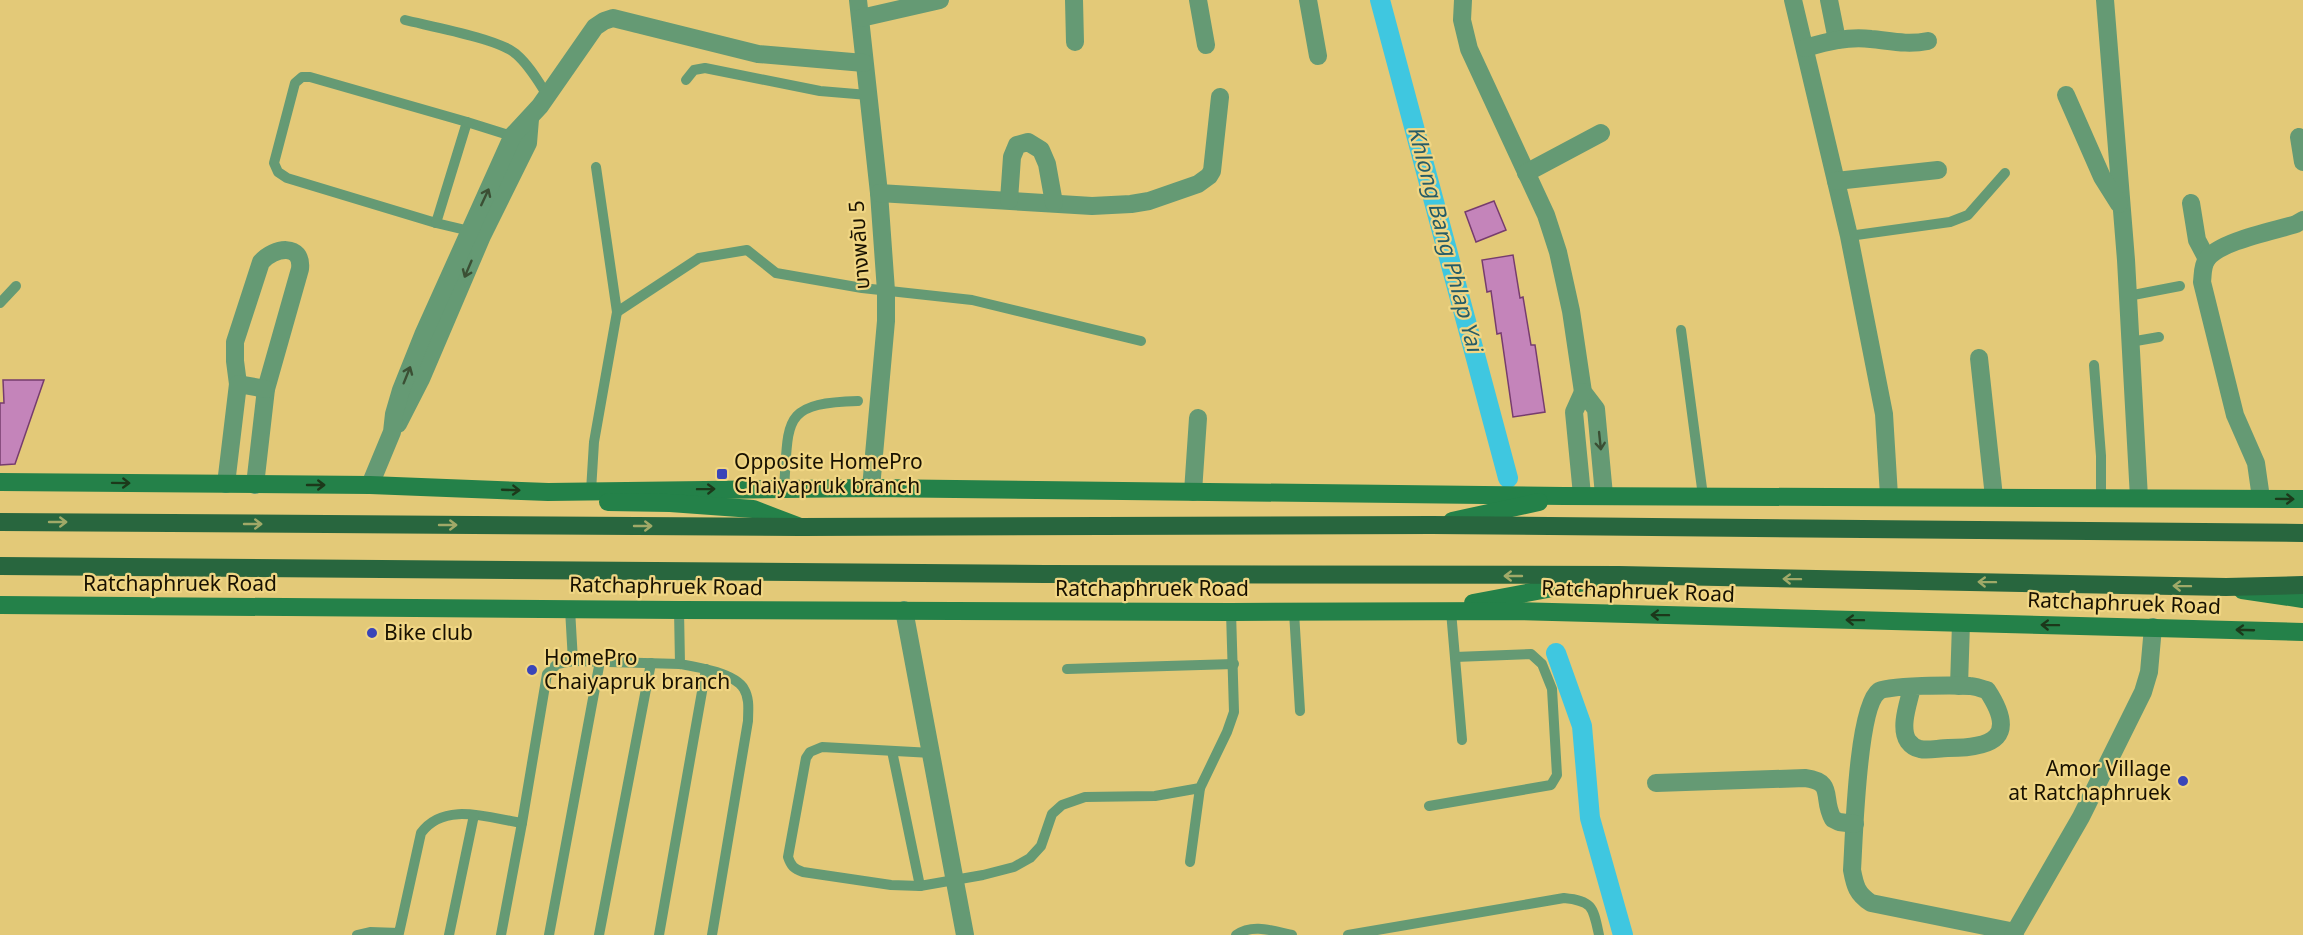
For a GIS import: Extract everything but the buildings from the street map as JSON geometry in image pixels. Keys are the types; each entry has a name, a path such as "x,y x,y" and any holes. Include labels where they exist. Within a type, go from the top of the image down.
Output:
{"main road":[{"path":"0,482 370,485 548,492 871,488 1573,496 2303,499"},
{"path":"548,492 607,502 753,508 800,527"},
{"path":"1432,525 1573,496"},
{"path":"0,522 800,527 1432,525 2303,533"},
{"name":"Ratchaphruek Road","path":"0,566 1056,574 1619,575 2226,587 2303,585"},
{"path":"1442,610 1619,575"},
{"path":"2226,587 2303,599"},
{"name":"Ratchaphruek Road","path":"2,610 570,609 1231,612 1442,610 2303,632"}],"street":[{"path":"859,9 940,0"},
{"path":"1074,0 1075,42"},
{"path":"1198,0 1206,45"},
{"path":"1308,0 1318,56"},
{"path":"1463,0 1462,20 1469,49 1546,215 1558,252 1571,311 1583,392 1596,409 1605,495"},
{"path":"1793,0 1849,236 1884,414 1889,496"},
{"path":"1829,0 1837,40"},
{"path":"2105,0 2128,296 2139,498"},
{"name":"บางพลับ 5","path":"859,9 879,193 886,291 886,321 871,488"},
{"path":"370,485 392,432 412,400 449,295 530,119 595,27 613,18 758,54 864,63"},
{"path":"1805,48 1837,40 1871,39 1907,44 1928,41"},
{"path":"2066,95 2102,177 2121,208"},
{"path":"879,193 1092,206 1149,201 1198,184 1209,176 1212,171 1221,97"},
{"path":"1526,173 1601,133"},
{"path":"2299,137 2303,162"},
{"path":"1009,200 1012,157 1017,145 1028,142 1041,150 1044,157 1054,203"},
{"path":"1836,181 1938,170"},
{"path":"2191,203 2197,240 2207,259"},
{"path":"2261,498 2256,463 2235,415 2202,282 2203,268 2207,259 2232,243 2303,220"},
{"path":"226,484 238,384 235,342 261,262 268,255 281,249 295,253 301,262 266,390 255,485"},
{"path":"1979,358 1994,497"},
{"path":"238,384 266,390"},
{"path":"1573,496 1574,412 1583,392"},
{"path":"1193,492 1198,418"},
{"path":"904,610 965,935"},
{"path":"1959,686 1961,622"},
{"path":"1912,687 1905,725 1906,739 1911,746 1920,750 1974,748 1992,741 1999,732 2002,718 1987,690 1959,686 1892,687 1879,691 1870,705 1862,744 1852,870 1855,887 1859,896 1871,903 2014,933 2081,817 2143,692 2149,672 2152,627"},
{"path":"1656,783 1805,778 1818,780 1824,785 1833,819 1855,824"}],"lane":[{"path":"405,20 496,43 515,52 547,95"},
{"path":"686,80 694,70 705,68 820,91 868,95"},
{"path":"476,233 287,178 278,172 274,163 294,83 302,77 310,77 521,139"},
{"path":"436,223 466,122"},
{"path":"591,490 594,442 617,312 596,167"},
{"path":"1849,236 1950,222 1968,215 2005,173"},
{"path":"617,312 699,258 747,250 776,273 886,291 972,300 1141,341"},
{"path":"0,303 16,286"},
{"path":"2128,296 2180,286"},
{"path":"1681,330 1702,496"},
{"path":"2130,342 2159,337"},
{"path":"2094,365 2101,456 2101,497"},
{"path":"784,488 789,429 794,417 804,409 826,402 858,401"},
{"path":"570,609 573,661"},
{"path":"680,610 680,664"},
{"path":"1442,610 1455,657 1462,740"},
{"path":"1190,862 1200,788 1234,712 1231,612"},
{"path":"1294,612 1300,711"},
{"path":"1429,806 1551,784 1557,775 1552,689 1542,664 1531,654 1455,657"},
{"path":"501,935 547,674 557,664 573,661 680,664 706,669 735,680 744,688 748,703 747,722 712,935"},
{"path":"549,935 600,661"},
{"path":"599,935 651,663"},
{"path":"1068,669 1234,664"},
{"path":"659,935 706,669"},
{"path":"932,753 822,747 810,752 806,758 788,857 795,869 891,885 920,886 955,881 1014,867 1030,858 1041,846 1052,814 1062,805 1085,797 1155,796 1200,788"},
{"path":"892,750 920,886"},
{"path":"357,935 370,932 404,934 421,833 428,822 440,816 455,813 522,823"},
{"path":"449,935 474,815"},
{"path":"1348,935 1563,898 1583,900 1588,904 1593,912 1599,935"},
{"path":"1236,935 1245,929 1257,928 1292,935"}],"waterway":[{"name":"Khlong Bang Phlap Yai","path":"1380,0 1508,478"},
{"name":"Khlong Bang Phlap Yai","path":"1556,653 1582,726 1590,818 1623,935"}],"place":[{"name":"Opposite HomePro Chaiyapruk branch","path":"722,474"},
{"name":"Bike club","path":"372,633"},
{"name":"HomePro Chaiyapruk branch","path":"532,670"},
{"name":"Amor Village at Ratchaphruek","path":"2183,781"}]}
